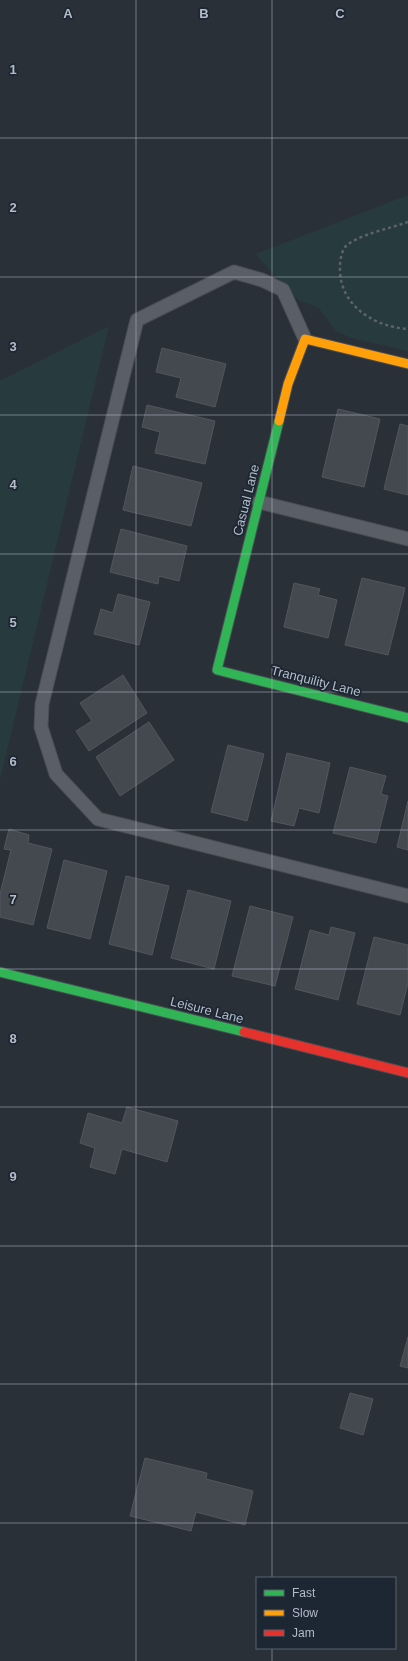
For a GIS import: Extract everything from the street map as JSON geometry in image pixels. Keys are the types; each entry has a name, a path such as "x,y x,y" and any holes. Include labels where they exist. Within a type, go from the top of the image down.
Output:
{"street":[{"path":"305,339 408,364"},
{"name":"Casual Lane","path":"217,670 288,384 305,339"},
{"name":"Tranquility Lane","path":"217,670 408,718"},
{"name":"Leisure Lane","path":"0,972 408,1073"}],"lane":[{"path":"305,339 283,290 262,280 234,272 137,320 42,704 41,727 56,774 98,819 408,896"},
{"path":"259,502 408,539"}],"path":[{"path":"408,222 370,234 351,243 345,248 342,254 340,274 343,290 359,312 369,318 388,325 408,329"}],"green space":[{"path":"408,195 408,351 351,338 336,331 318,307 300,301 290,293 256,254"},
{"path":"109,326 0,780 0,381"}],"building":[{"path":"162,348 226,364 215,407 176,397 181,378 156,372"},
{"path":"147,405 215,421 205,464 155,453 160,432 142,427"},
{"path":"338,409 380,419 364,487 322,477"},
{"path":"400,424 408,426 408,495 384,489"},
{"path":"133,466 202,483 191,526 123,510"},
{"path":"121,529 187,546 179,581 159,576 158,584 110,572"},
{"path":"362,578 405,588 388,655 345,645"},
{"path":"294,583 320,589 318,595 337,600 328,638 284,627"},
{"path":"118,594 150,602 139,645 94,634 101,609 113,613"},
{"path":"123,675 147,713 89,751 76,731 92,721 80,703"},
{"path":"149,722 174,760 120,796 96,757"},
{"path":"228,745 264,754 247,821 211,812"},
{"path":"287,753 330,763 319,813 299,808 294,826 271,821"},
{"path":"350,767 386,776 381,794 388,796 376,843 333,833"},
{"path":"408,801 408,850 397,847"},
{"path":"9,829 29,835 28,843 52,849 33,925 0,917 0,894 11,850 4,849"},
{"path":"64,860 107,871 90,939 47,928"},
{"path":"126,876 169,886 152,955 109,944"},
{"path":"188,890 231,901 214,969 171,958"},
{"path":"250,906 293,917 275,986 232,976"},
{"path":"331,927 355,933 338,1000 295,989 310,930 329,935"},
{"path":"374,937 408,945 408,983 400,1015 357,1004"},
{"path":"127,1107 178,1121 167,1162 122,1149 115,1174 90,1167 95,1148 80,1143 88,1113 122,1123"},
{"path":"408,1337 408,1368 400,1366"},
{"path":"350,1393 373,1399 363,1435 340,1428"},
{"path":"145,1458 207,1473 206,1479 253,1491 245,1525 196,1512 191,1531 130,1516"}],"traffic: fast":[{"path":"279,421 217,670 408,718"},
{"path":"0,972 244,1032"}],"traffic: slow":[{"path":"279,421 288,384 305,339 408,364"}],"traffic: jam":[{"path":"244,1032 408,1073"}]}
